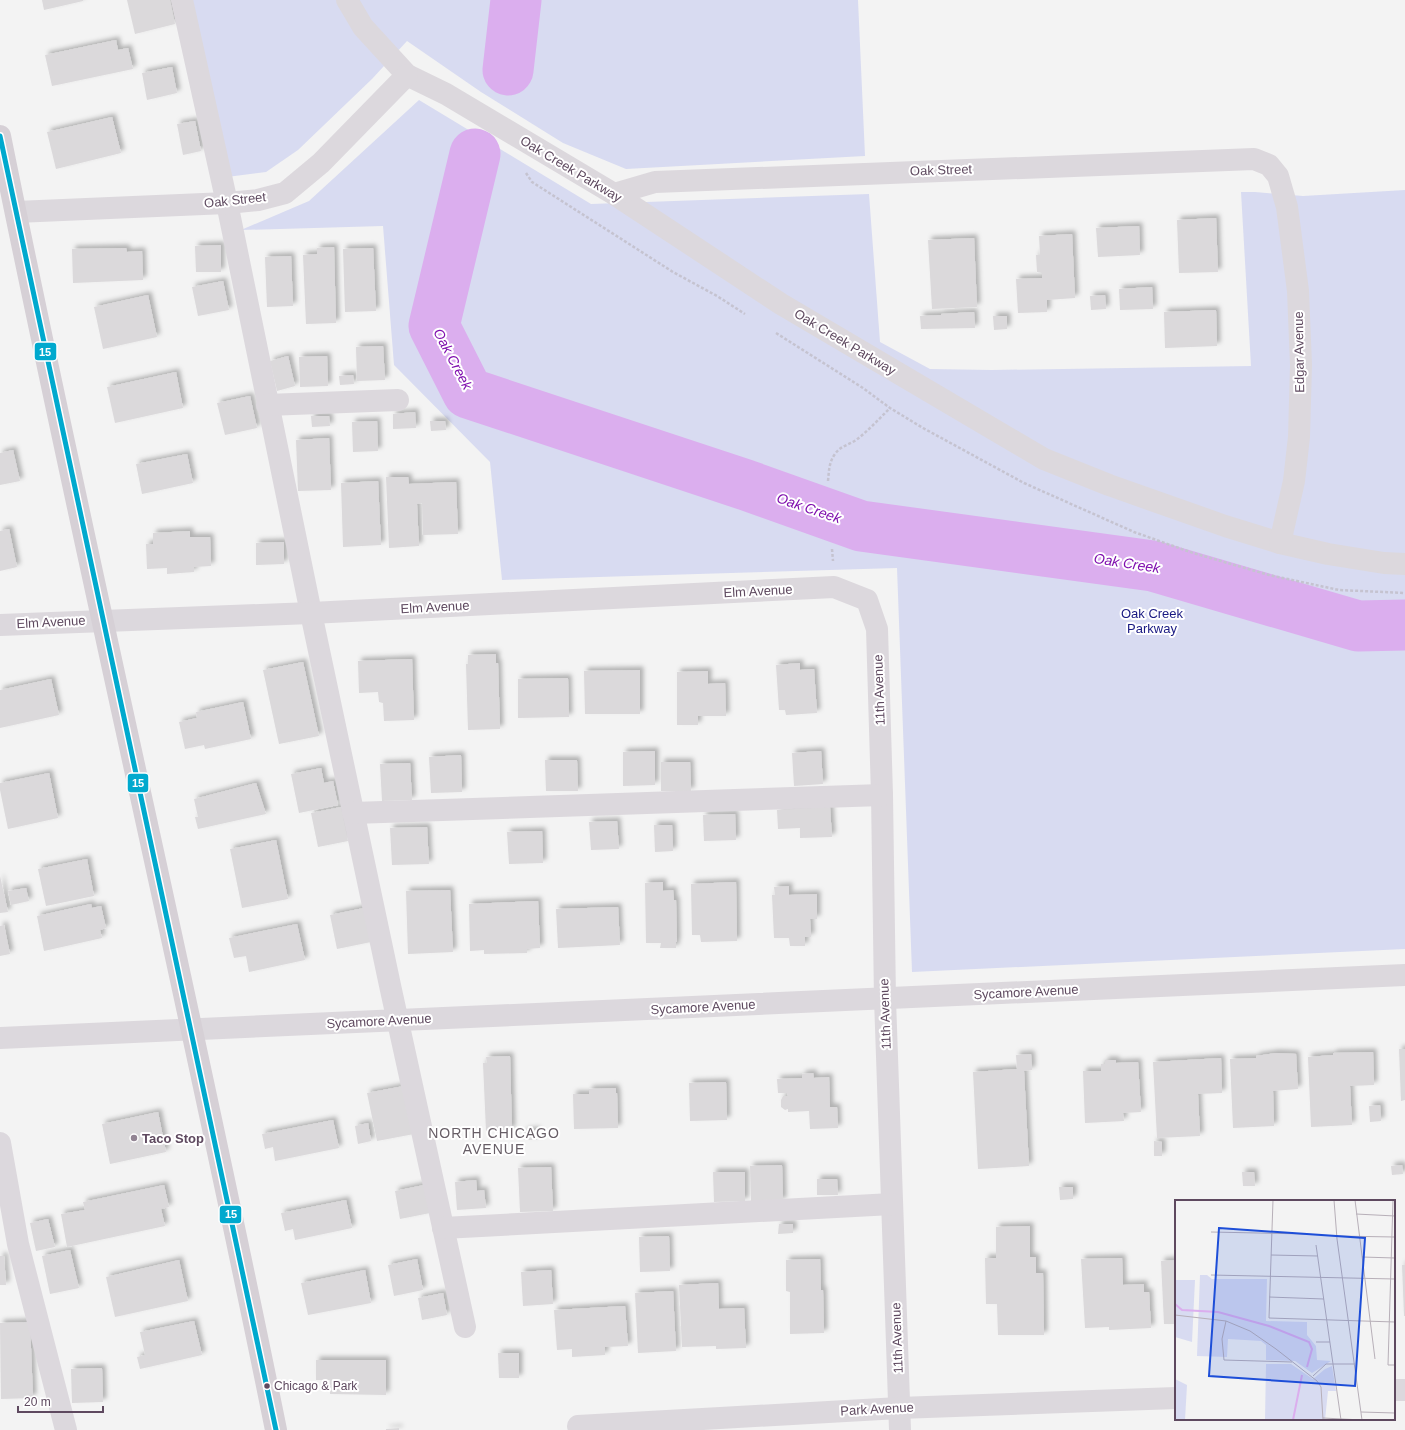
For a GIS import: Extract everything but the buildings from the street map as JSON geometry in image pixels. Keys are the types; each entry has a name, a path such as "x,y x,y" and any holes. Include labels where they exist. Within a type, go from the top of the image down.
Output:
{"main road":[{"path":"0,136 102,620 193,1030 276,1430"}],"street":[{"path":"182,0 227,203 267,405 353,813 443,1228 466,1327"},
{"name":"Oak Creek Parkway","path":"347,0 363,27 407,75 446,94 614,194 781,304 1044,459 1109,486 1280,543 1328,554 1384,563 1405,564"},
{"name":"Oak Street","path":"16,212 227,203 258,200 285,193 322,163 407,75"},
{"name":"Oak Street","path":"614,194 656,182 1254,159 1269,165"},
{"name":"Edgar Avenue","path":"1269,165 1278,176 1287,207 1298,291 1301,365 1299,437 1294,481 1280,543"},
{"path":"267,405 398,400"},
{"name":"Elm Avenue","path":"0,625 311,613 834,587 867,600"},
{"name":"11th Avenue","path":"867,600 877,629 882,795 885,999 900,1430"},
{"path":"353,813 882,795"},
{"name":"Sycamore Avenue","path":"0,1038 1405,975"},
{"path":"0,1143 9,1245 66,1430"},
{"path":"443,1228 892,1204"},
{"name":"Park Avenue","path":"578,1426 899,1408 1175,1398"}],"path":[{"path":"828,481 830,465 835,453 843,446 854,442 873,426 890,408"}],"green space":[{"path":"186,0 858,0 865,156 626,169 563,143 481,92 407,41 372,79 298,150 266,172 227,177"},
{"name":"Oak Creek Parkway","path":"419,100 591,204 869,194 880,342 930,369 992,370 1251,366 1241,192 1303,196 1405,190 1405,949 912,972 897,568 502,580 490,462 394,365 383,226 241,230 309,201"}],"waterway":[{"name":"Oak Creek","path":"508,70 516,0"},
{"name":"Oak Creek","path":"475,154 434,326 468,393 746,485 861,526 1153,566 1358,626 1405,625"}],"transit line":[{"name":"15","path":"0,136 276,1430"}],"place":[{"name":"Taco Stop","path":"134,1138"},
{"name":"Chicago & Park","path":"267,1386"}],"district":[{"name":"NORTH CHICAGO AVENUE","path":"494,1142"}]}
